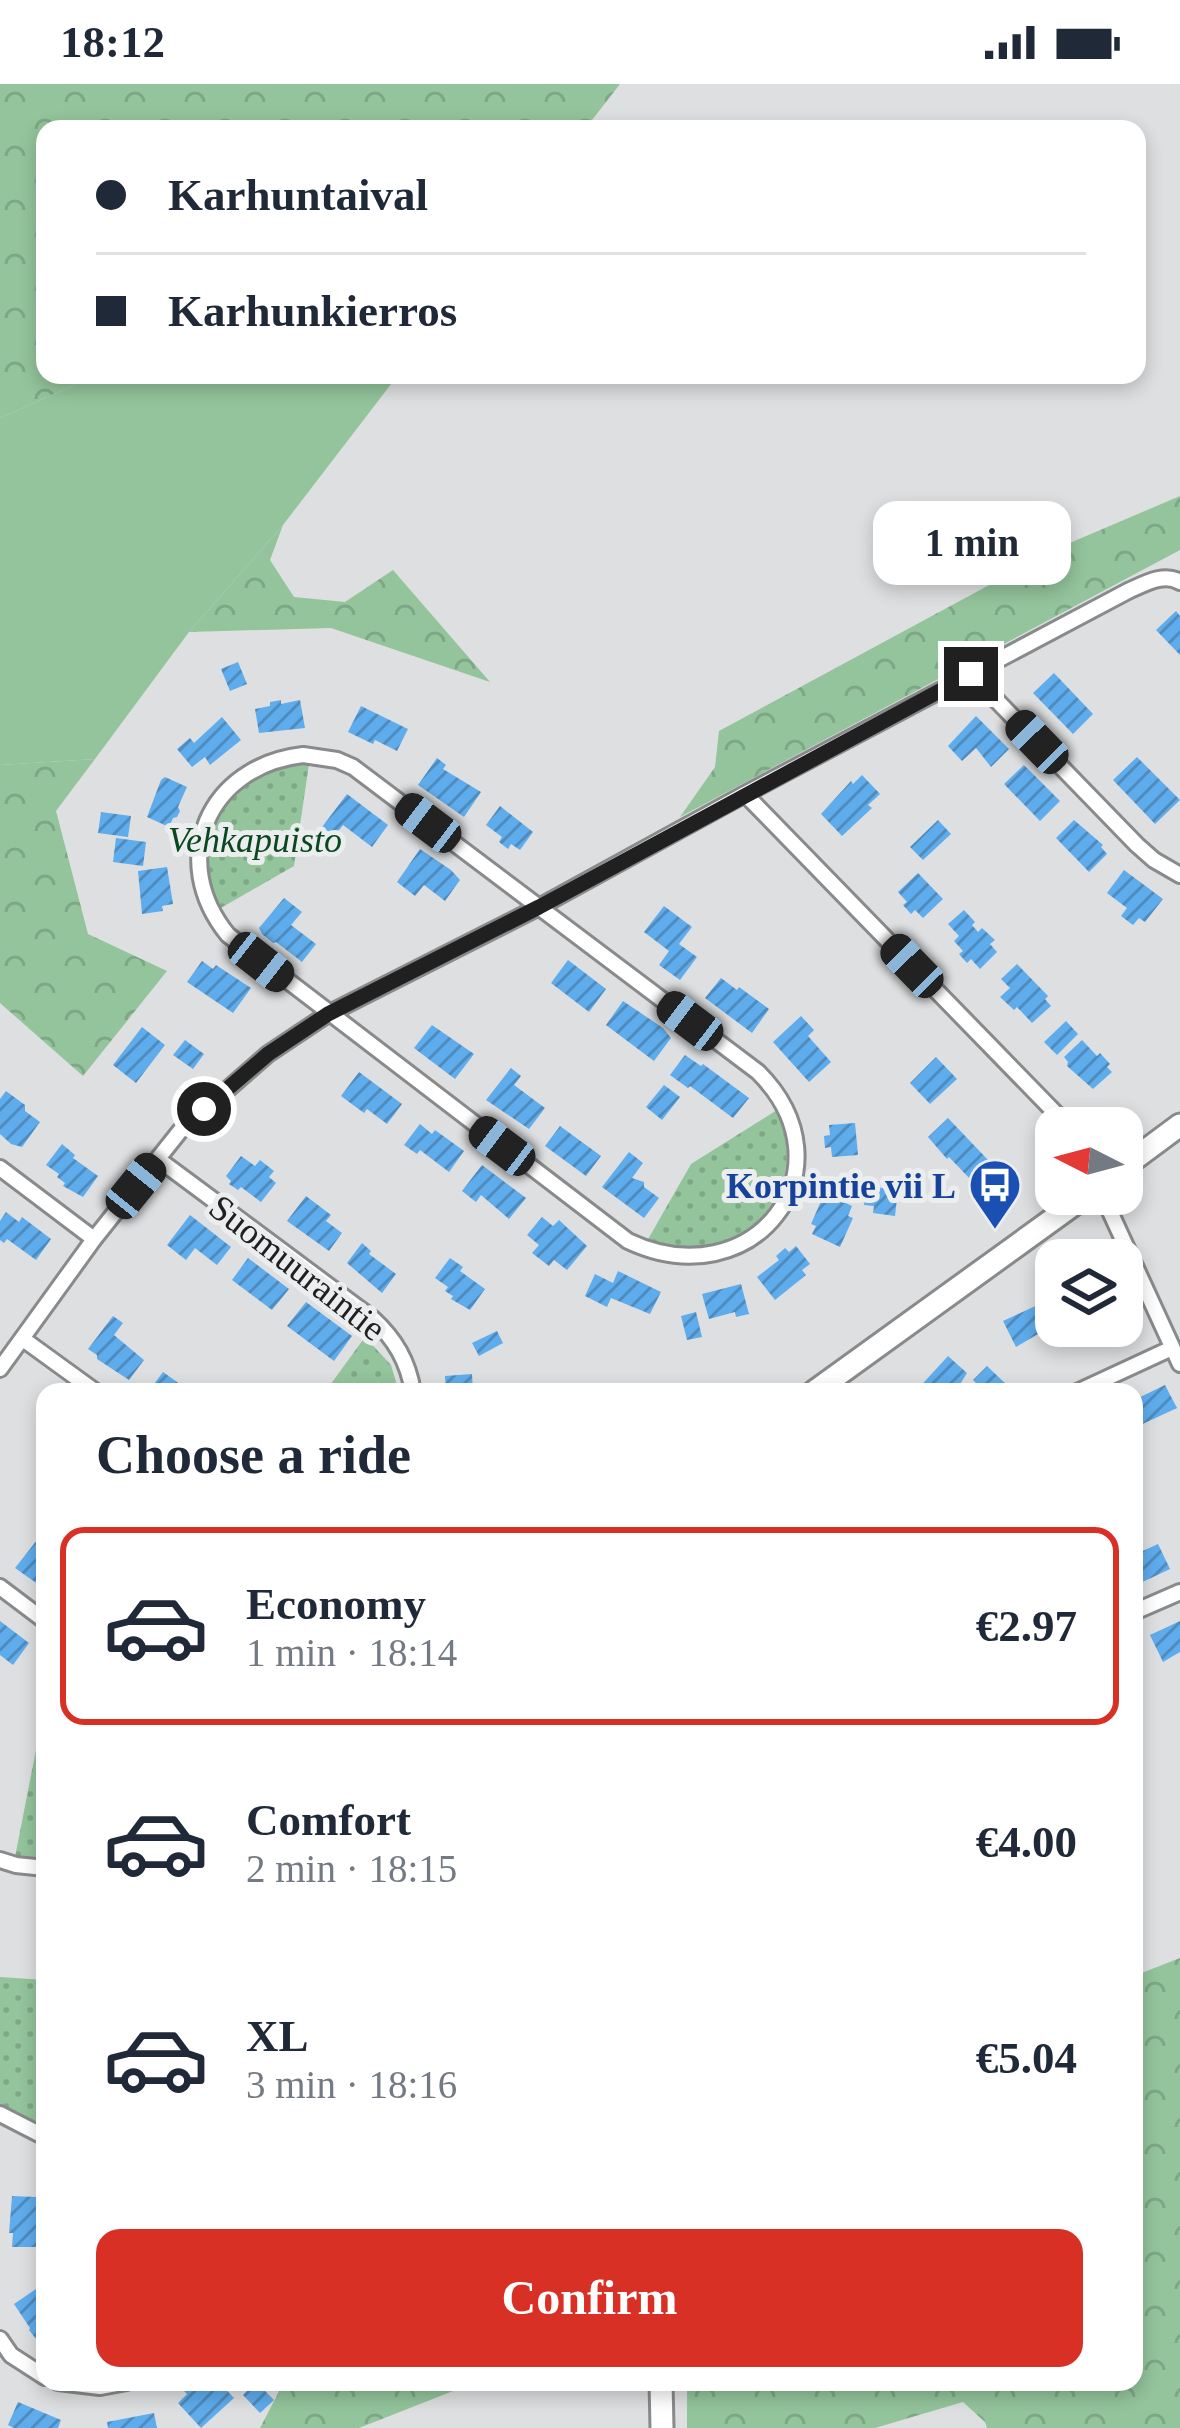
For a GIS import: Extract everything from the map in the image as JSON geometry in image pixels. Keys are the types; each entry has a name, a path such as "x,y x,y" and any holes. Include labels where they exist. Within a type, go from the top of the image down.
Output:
{"street":[{"path":"0,1369 94,1239 180,1132 268,1054 328,1014 539,907 1128,591 1165,578 1180,582"},
{"path":"971,674 1137,845 1180,875"},
{"path":"303,755 352,766 758,1072 780,1098 793,1131 792,1183 766,1228 723,1253 697,1257 659,1252 628,1241 328,1014 228,935 216,922 202,889 199,853 208,819 227,790 254,769 286,757 303,755"},
{"path":"745,794 1050,1107"},
{"path":"1143,1152 1180,1125"},
{"name":"Suomuuraintie","path":"158,1159 372,1318 404,1358 411,1383"},
{"path":"0,1168 94,1239"},
{"path":"826,1383 1059,1215"},
{"path":"1112,1215 1180,1364"},
{"path":"23,1339 84,1383"},
{"path":"1096,1383 1172,1348"},
{"path":"0,1588 36,1614"},
{"path":"1143,1608 1180,1592"},
{"path":"0,1860 36,1867"},
{"path":"0,2114 36,2132"},
{"path":"0,2339 11,2355 36,2371"},
{"path":"661,2391 662,2428"}],"green space":[{"path":"0,84 620,84 592,120 36,120 36,384 77,384 0,418"},
{"path":"77,384 391,384 283,525 189,632 95,759 0,765 0,418"},
{"path":"1180,496 1180,550 680,817 715,767 719,731 1058,548"},
{"path":"283,525 270,560 294,597 345,602 393,570 490,682 331,628 189,632"},
{"path":"95,759 56,811 88,934 167,971 83,1076 0,1003 0,765"},
{"name":"Vehkapuisto","path":"309,764 294,866 219,909 208,857 222,810 258,777 282,767"},
{"path":"777,1110 787,1153 785,1174 768,1212 754,1227 714,1246 680,1248 647,1241 691,1164"},
{"path":"365,1337 391,1365 396,1383 332,1383"},
{"path":"36,1750 36,1858 15,1857"},
{"path":"1180,1958 1180,2428 987,2428 963,2402 875,2428 687,2428 687,2391 1143,2391 1143,1972"},
{"path":"0,1977 36,1979 36,2124 0,2106"},
{"path":"279,2391 453,2391 359,2428 260,2428"}],"building":[{"path":"1176,611 1180,616 1180,655 1156,630"},
{"path":"238,662 247,684 230,691 221,669"},
{"path":"1054,673 1093,714 1073,734 1033,693"},
{"path":"281,700 281,704 300,700 305,728 259,733 255,709"},
{"path":"361,706 408,729 397,751 348,732"},
{"path":"976,716 1009,749 991,767 976,748 962,761 948,746"},
{"path":"222,717 241,740 210,765 205,757 192,767 177,749 190,738 194,743"},
{"path":"1137,757 1180,800 1155,824 1113,780"},
{"path":"437,758 446,765 443,769 481,792 464,817 418,785"},
{"path":"1024,765 1060,801 1040,821 1004,784"},
{"path":"862,775 880,794 842,836 821,814"},
{"path":"165,777 187,787 169,827 147,817"},
{"path":"347,794 388,825 372,847 343,825 332,848 316,835"},
{"path":"500,806 533,832 520,850 511,844 508,849 499,842 502,837 486,825"},
{"path":"101,812 131,816 128,837 98,833"},
{"path":"938,820 951,834 923,860 910,847"},
{"path":"1074,820 1107,854 1089,872 1056,838"},
{"path":"116,838 146,842 143,866 113,862"},
{"path":"420,849 460,880 445,901 424,885 415,896 397,882"},
{"path":"167,867 173,904 142,914 138,871"},
{"path":"1124,870 1163,899 1145,922 1139,918 1133,925 1121,916 1127,908 1107,893"},
{"path":"918,873 943,899 923,918 915,910 911,914 898,892"},
{"path":"284,898 302,912 291,925 316,944 302,962 259,928"},
{"path":"664,906 692,927 679,944 697,957 680,980 659,965 669,951 644,932"},
{"path":"964,910 978,932 982,928 995,940 990,944 997,952 980,969 959,954 963,951 954,941 959,936 948,924"},
{"path":"568,960 606,989 589,1012 551,983"},
{"path":"202,961 251,988 233,1013 187,982"},
{"path":"1017,964 1048,996 1045,999 1051,1006 1032,1023 1000,997 1010,988 1001,979"},
{"path":"721,978 769,1009 752,1033 705,998"},
{"path":"623,1001 671,1038 654,1061 606,1025"},
{"path":"801,1016 814,1030 808,1036 831,1062 809,1082 773,1042"},
{"path":"1066,1021 1078,1034 1057,1055 1044,1042"},
{"path":"432,1025 474,1054 455,1079 414,1048"},
{"path":"142,1027 165,1045 136,1083 113,1065"},
{"path":"185,1040 204,1054 193,1069 173,1055"},
{"path":"1082,1040 1097,1056 1100,1053 1112,1072 1093,1089 1067,1066 1064,1057"},
{"path":"685,1055 749,1098 733,1118 670,1075"},
{"path":"936,1057 957,1079 930,1104 910,1083"},
{"path":"511,1068 521,1076 514,1085 545,1108 529,1129 486,1100"},
{"path":"359,1072 402,1104 387,1124 341,1096"},
{"path":"664,1085 680,1097 662,1120 646,1107"},
{"path":"6,1091 40,1122 22,1147 0,1134 0,1099"},
{"path":"948,1118 1010,1183 991,1200 928,1137"},
{"path":"855,1123 858,1155 832,1157 831,1147 825,1148 829,1125"},
{"path":"420,1124 464,1151 449,1172 420,1150 417,1154 404,1145"},
{"path":"560,1126 601,1156 586,1176 545,1146"},
{"path":"62,1144 98,1176 83,1197 63,1186 59,1174 46,1165"},
{"path":"629,1152 643,1163 632,1178 644,1182 659,1198 644,1218 602,1187"},
{"path":"241,1156 255,1166 260,1160 274,1171 269,1177 276,1183 261,1202 229,1184 226,1176"},
{"path":"482,1165 526,1198 509,1219 481,1195 476,1202 462,1191"},
{"path":"866,1186 898,1190 895,1216 873,1213 874,1206 864,1205"},
{"path":"829,1195 852,1206 848,1216 853,1218 840,1247 812,1234 816,1226 811,1224 822,1199 827,1201"},
{"path":"306,1196 331,1215 326,1221 342,1233 329,1251 287,1221"},
{"path":"6,1212 19,1222 22,1217 51,1239 36,1260 7,1239 0,1240 0,1221"},
{"path":"190,1215 231,1247 217,1265 195,1248 186,1260 167,1245"},
{"path":"542,1217 553,1226 559,1220 587,1246 567,1270 554,1260 549,1266 532,1253 539,1245 527,1235"},
{"path":"362,1243 396,1274 382,1293 347,1263"},
{"path":"796,1246 810,1264 802,1270 806,1275 775,1300 757,1277 779,1260 776,1256 785,1248 789,1252"},
{"path":"248,1258 289,1289 272,1310 232,1280"},
{"path":"450,1258 485,1289 470,1310 451,1299 445,1291 448,1287 435,1278"},
{"path":"618,1271 661,1292 650,1314 611,1298 607,1307 585,1296 595,1274 613,1283"},
{"path":"741,1284 749,1314 736,1317 735,1312 709,1319 702,1294"},
{"path":"306,1302 352,1336 334,1361 287,1326"},
{"path":"1035,1306 1035,1336 1016,1347 1003,1321"},
{"path":"696,1312 702,1337 687,1340 681,1316"},
{"path":"113,1316 123,1323 114,1335 144,1360 129,1380 88,1349"},
{"path":"497,1331 503,1343 479,1356 472,1343"},
{"path":"948,1356 967,1373 961,1383 923,1383"},
{"path":"987,1366 1005,1383 976,1383 973,1380"},
{"path":"163,1372 178,1383 155,1383"},
{"path":"472,1374 472,1383 445,1383 445,1376"},
{"path":"1165,1385 1177,1408 1143,1424 1143,1396"},
{"path":"36,1541 36,1583 15,1568"},
{"path":"1158,1544 1170,1569 1143,1582 1143,1551"},
{"path":"0,1621 29,1643 13,1665 0,1655"},
{"path":"1180,1621 1180,1652 1163,1662 1150,1635"},
{"path":"12,2196 36,2197 36,2247 12,2247 13,2233 9,2233"},
{"path":"36,2289 36,2339 29,2330 14,2304"},
{"path":"184,2391 227,2391 234,2398 201,2428 178,2403 187,2394"},
{"path":"265,2391 274,2400 260,2413 243,2395"},
{"path":"18,2402 61,2420 58,2428 8,2425"},
{"path":"154,2413 157,2428 108,2428 107,2422"}],"place":[{"name":"Korpintie vii L","path":"995,1231"}],"route":[{"path":"204,1109 268,1054 328,1014 539,907 971,674"}]}
